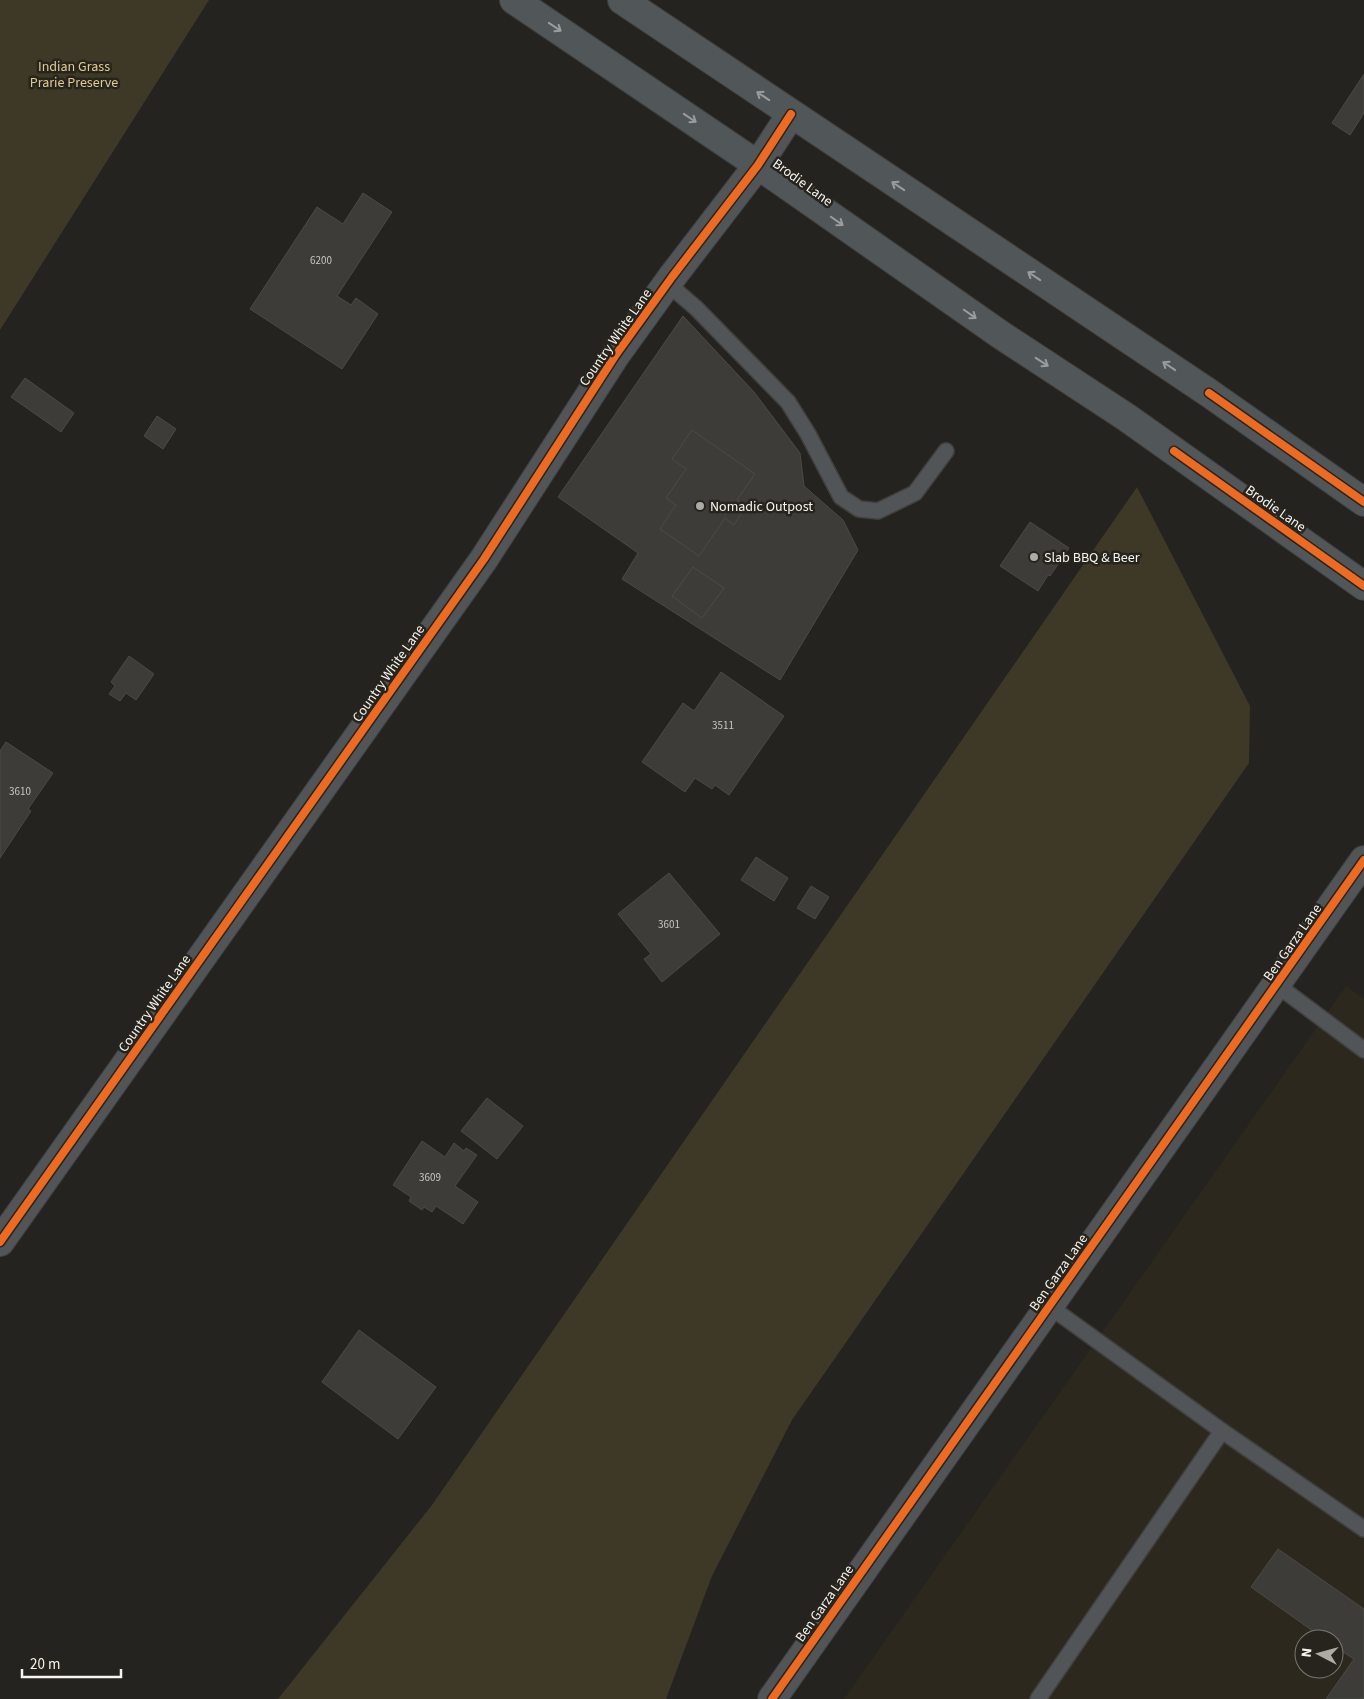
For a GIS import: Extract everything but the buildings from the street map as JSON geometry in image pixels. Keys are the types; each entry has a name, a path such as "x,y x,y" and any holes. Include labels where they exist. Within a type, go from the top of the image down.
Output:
{"main road":[{"name":"Brodie Lane","path":"514,0 758,165 992,329 1126,417 1364,586"},
{"path":"622,0 1209,393 1364,502"}],"street":[{"name":"Country White Lane","path":"0,1242 484,559 616,356 758,165 791,114"},
{"name":"Ben Garza Lane","path":"772,1699 1364,860"}],"lane":[{"path":"668,284 696,308 788,402 808,434 841,496 859,510 878,511 915,493 946,451"},
{"path":"1277,985 1364,1050"},
{"path":"1049,1306 1222,1431 1364,1528"},
{"path":"1038,1699 1222,1431"}],"shaded area":[{"path":"1346,986 1364,999 1364,1699 844,1699"}],"green space":[{"name":"Indian Grass Prarie Preserve","path":"0,0 209,0 0,330"},
{"path":"1137,487 1250,706 1249,763 792,1420 712,1576 666,1699 278,1699 432,1505"}],"cycle path":[{"path":"0,1242 484,559 615,356 672,277 758,165 791,114"},
{"path":"1209,393 1364,502"},
{"path":"1174,451 1364,586"},
{"path":"772,1699 1364,860"}],"place":[{"name":"Nomadic Outpost","path":"700,506"},
{"name":"Slab BBQ & Beer","path":"1034,557"}]}
